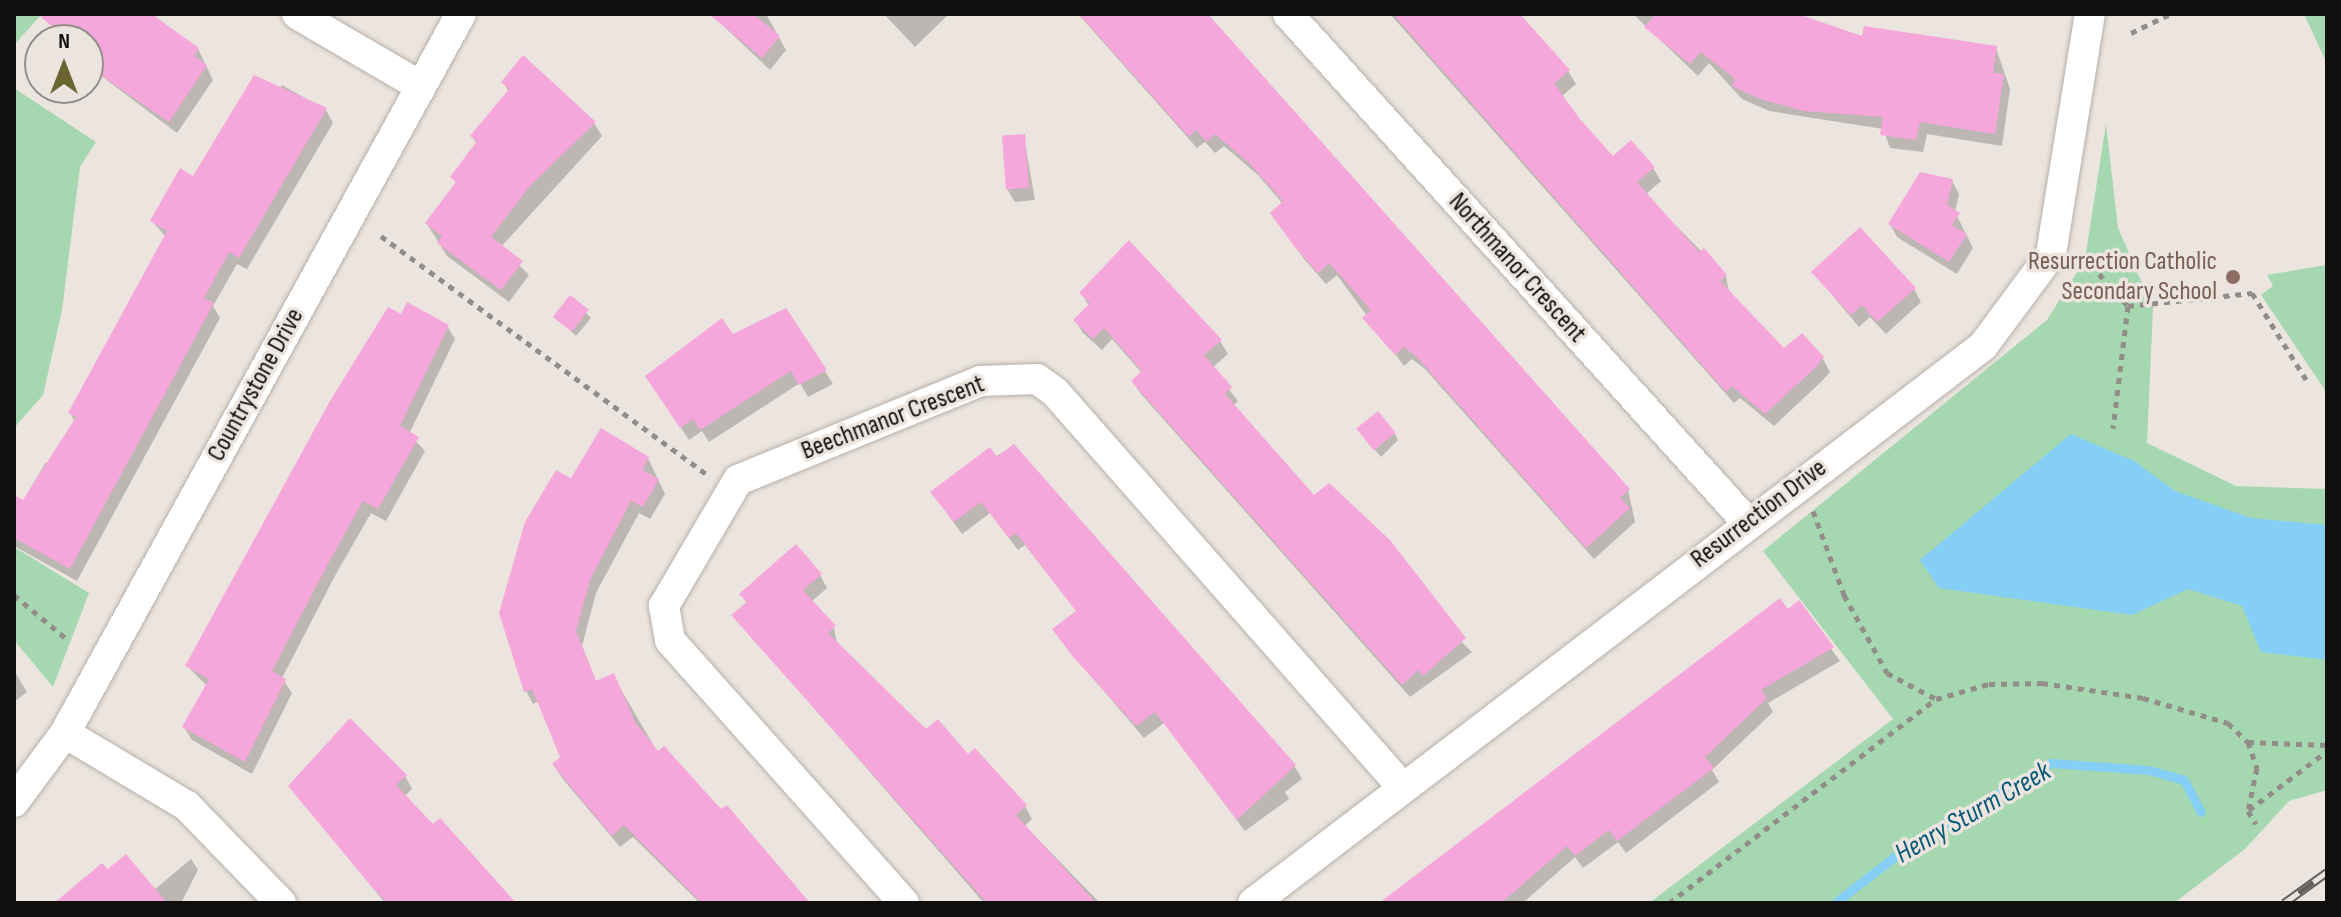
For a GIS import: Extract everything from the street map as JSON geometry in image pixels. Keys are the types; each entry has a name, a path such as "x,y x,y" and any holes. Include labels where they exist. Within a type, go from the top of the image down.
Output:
{"street":[{"path":"297,14 420,86"},
{"name":"Countrystone Drive","path":"14,802 65,733 461,14"},
{"name":"Northmanor Crescent","path":"1288,14 1747,522"},
{"name":"Resurrection Drive","path":"1253,903 1747,522 1983,346 2029,293 2051,254 2064,203 2090,14"},
{"name":"Beechmanor Crescent","path":"904,903 670,640 668,592 727,490 753,472 981,381 1037,379 1403,788"},
{"path":"65,733 187,806 281,903"}],"path":[{"path":"2131,33 2170,14"},
{"path":"381,236 727,490"},
{"path":"2091,265 2128,306 2113,428"},
{"path":"2128,306 2252,293 2307,381"},
{"path":"1797,485 1887,673 1936,699"},
{"path":"14,595 68,640"},
{"path":"1669,903 1936,699 1989,684 2042,683 2143,698 2228,723 2248,742 2257,768 2248,811 2256,824"},
{"path":"2248,742 2327,745"},
{"path":"2248,811 2327,751"}],"green space":[{"path":"14,14 42,14 33,24 24,24 24,34 14,45"},
{"path":"2304,14 2327,14 2327,64"},
{"path":"14,88 24,95 24,104 38,104 96,142 80,167 62,310 43,395 14,428"},
{"path":"2106,124 2118,228 2153,308 2147,443 2236,486 2327,489 2327,790 2289,801 2245,849 2174,903 1649,903 1893,719 1763,551 2047,320 2085,259"},
{"path":"2327,265 2327,393 2261,295 2273,286 2267,275"},
{"path":"14,547 89,593 53,687 14,640"}],"water":[{"path":"2071,434 2134,461 2175,491 2251,518 2327,525 2327,660 2261,652 2242,606 2188,589 2132,615 1939,588 1920,560"}],"building":[{"path":"38,14 151,14 199,48 194,56 207,65 169,122 104,77 104,24 49,24"},
{"path":"709,14 753,14 780,36 762,58"},
{"path":"1079,14 1208,14 1630,489 1620,498 1630,508 1586,548 1416,356 1404,347 1395,355 1362,318 1371,310 1329,263 1318,273 1294,246 1270,213 1283,201 1248,162 1215,134 1207,142 1196,130 1189,137"},
{"path":"1393,14 1520,14 1570,70 1554,83 1579,118 1613,156 1631,140 1655,167 1637,182 1699,252 1704,248 1727,275 1720,281 1784,348 1802,333 1824,357 1765,414 1732,386 1726,392"},
{"path":"1656,14 1798,14 1862,36 1864,26 1997,46 1993,73 2004,74 1995,134 1920,122 1916,140 1880,135 1883,117 1804,111 1760,99 1732,86 1735,79 1701,52 1690,64 1644,27"},
{"path":"523,55 596,122 530,186 491,237 523,261 501,290 437,243 442,236 425,223 456,182 450,177 477,141 470,136 509,89 501,82"},
{"path":"254,75 327,108 239,258 229,252 204,298 214,303 70,569 14,538 14,495 23,500 76,417 68,413 167,231 150,221 180,168 193,176"},
{"path":"1025,134 1029,188 1006,189 1002,136"},
{"path":"1920,172 1953,179 1947,205 1960,213 1952,225 1967,234 1949,262 1888,224"},
{"path":"1860,227 1916,288 1877,322 1862,305 1851,315 1811,272"},
{"path":"1129,240 1222,340 1204,355 1232,387 1225,394 1314,495 1329,483 1390,540 1466,638 1423,676 1418,670 1402,685 1131,381 1142,371 1104,328 1093,339 1073,320 1090,303 1079,293"},
{"path":"570,295 589,310 572,332 553,317"},
{"path":"407,302 449,325 400,426 419,437 378,509 363,501 330,560 272,671 286,679 245,762 182,727 209,679 185,666 330,401 388,307 401,314"},
{"path":"786,308 827,370 799,385 791,371 700,430 693,419 680,428 645,376 722,318 733,334"},
{"path":"1378,411 1396,433 1374,450 1356,429"},
{"path":"601,428 649,457 642,470 659,479 643,507 631,501 590,580 576,631 596,681 614,673 635,722 658,751 664,746 721,809 727,805 810,903 702,903 624,825 612,836 552,764 560,757 532,689 524,692 499,613 525,522 556,470 571,478"},
{"path":"1014,444 1296,765 1237,820 1155,712 1136,726 1074,658 1052,629 1076,611 1016,533 1009,538 981,502 954,522 930,492 990,447 997,457"},
{"path":"796,544 822,574 803,590 836,626 828,633 926,729 938,719 968,754 975,748 1027,805 1016,815 1096,903 987,903 731,615 747,602 739,594"},
{"path":"1780,598 1788,609 1799,600 1834,647 1761,690 1767,698 1705,757 1714,768 1617,841 1609,830 1575,856 1567,846 1501,903 1379,903"},
{"path":"350,718 407,775 396,785 433,824 440,818 516,903 387,903 372,887 288,786"},
{"path":"126,854 167,903 54,903 102,863 108,869"}],"waterway":[{"name":"Henry Sturm Creek","path":"1835,903 1907,847 2050,763 2149,770 2184,780 2201,812"}],"railway":[{"path":"2284,903 2327,872"}],"place":[{"name":"Resurrection Catholic Secondary School","path":"2233,277"}]}
